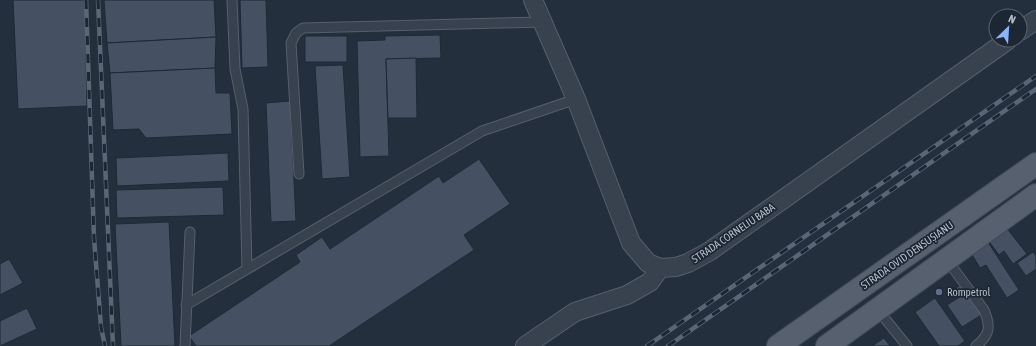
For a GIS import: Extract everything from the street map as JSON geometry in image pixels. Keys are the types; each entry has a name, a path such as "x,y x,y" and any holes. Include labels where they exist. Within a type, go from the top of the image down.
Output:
{"main road":[{"name":"STRADA OVID DENSUȘIANU","path":"778,346 1036,164"},
{"path":"827,346 1036,195"}],"street":[{"path":"525,346 575,312 627,295 650,282 660,268 648,263 630,243 576,99 533,0"},
{"name":"STRADA CORNELIU BABA","path":"660,268 676,267 688,263 710,251 997,48"}],"lane":[{"path":"232,0 235,70 243,109 247,269"},
{"path":"299,174 291,43 296,33 303,28 542,22"},
{"path":"186,305 482,131 576,99"},
{"path":"185,346 190,232"},
{"path":"947,260 984,310 988,318 988,331 985,339 976,346"},
{"path":"878,310 907,346"}],"building":[{"path":"13,0 85,0 87,106 18,109"},
{"path":"104,0 214,0 216,37 107,43"},
{"path":"240,0 266,0 268,67 242,68"},
{"path":"440,35 441,58 386,59 389,156 360,157 357,41 385,40 385,36"},
{"path":"305,36 347,36 347,62 305,62"},
{"path":"216,37 215,68 110,73 107,43"},
{"path":"416,58 417,118 388,118 386,59"},
{"path":"343,65 350,177 322,179 315,66"},
{"path":"215,68 216,93 230,93 232,134 146,138 139,129 113,130 110,73"},
{"path":"290,101 296,221 271,222 266,103"},
{"path":"228,153 229,181 117,186 116,158"},
{"path":"479,159 510,204 464,235 474,250 329,346 196,346 189,336 300,262 296,255 322,237 330,249 439,176 443,183"},
{"path":"223,187 224,215 117,218 116,190"},
{"path":"169,222 175,346 121,346 115,224"},
{"path":"1006,227 1027,254 1013,264 1004,251 999,255 988,240"},
{"path":"988,242 1019,290 1007,298 986,265 980,268 971,253"},
{"path":"1033,252 1036,256 1036,269 1026,276 1017,263"},
{"path":"9,259 23,283 0,295 0,264"},
{"path":"962,284 983,314 962,327 947,305 961,296 956,288"},
{"path":"935,298 965,341 958,346 939,346 915,312"},
{"path":"27,308 37,329 0,346 0,321"},
{"path":"884,338 890,346 872,346"}],"railway":[{"path":"86,0 94,238 101,327 105,346"},
{"path":"98,0 113,346"},
{"path":"647,346 1036,76"},
{"path":"668,346 1036,89"}],"place":[{"name":"Rompetrol","path":"939,292"}]}
